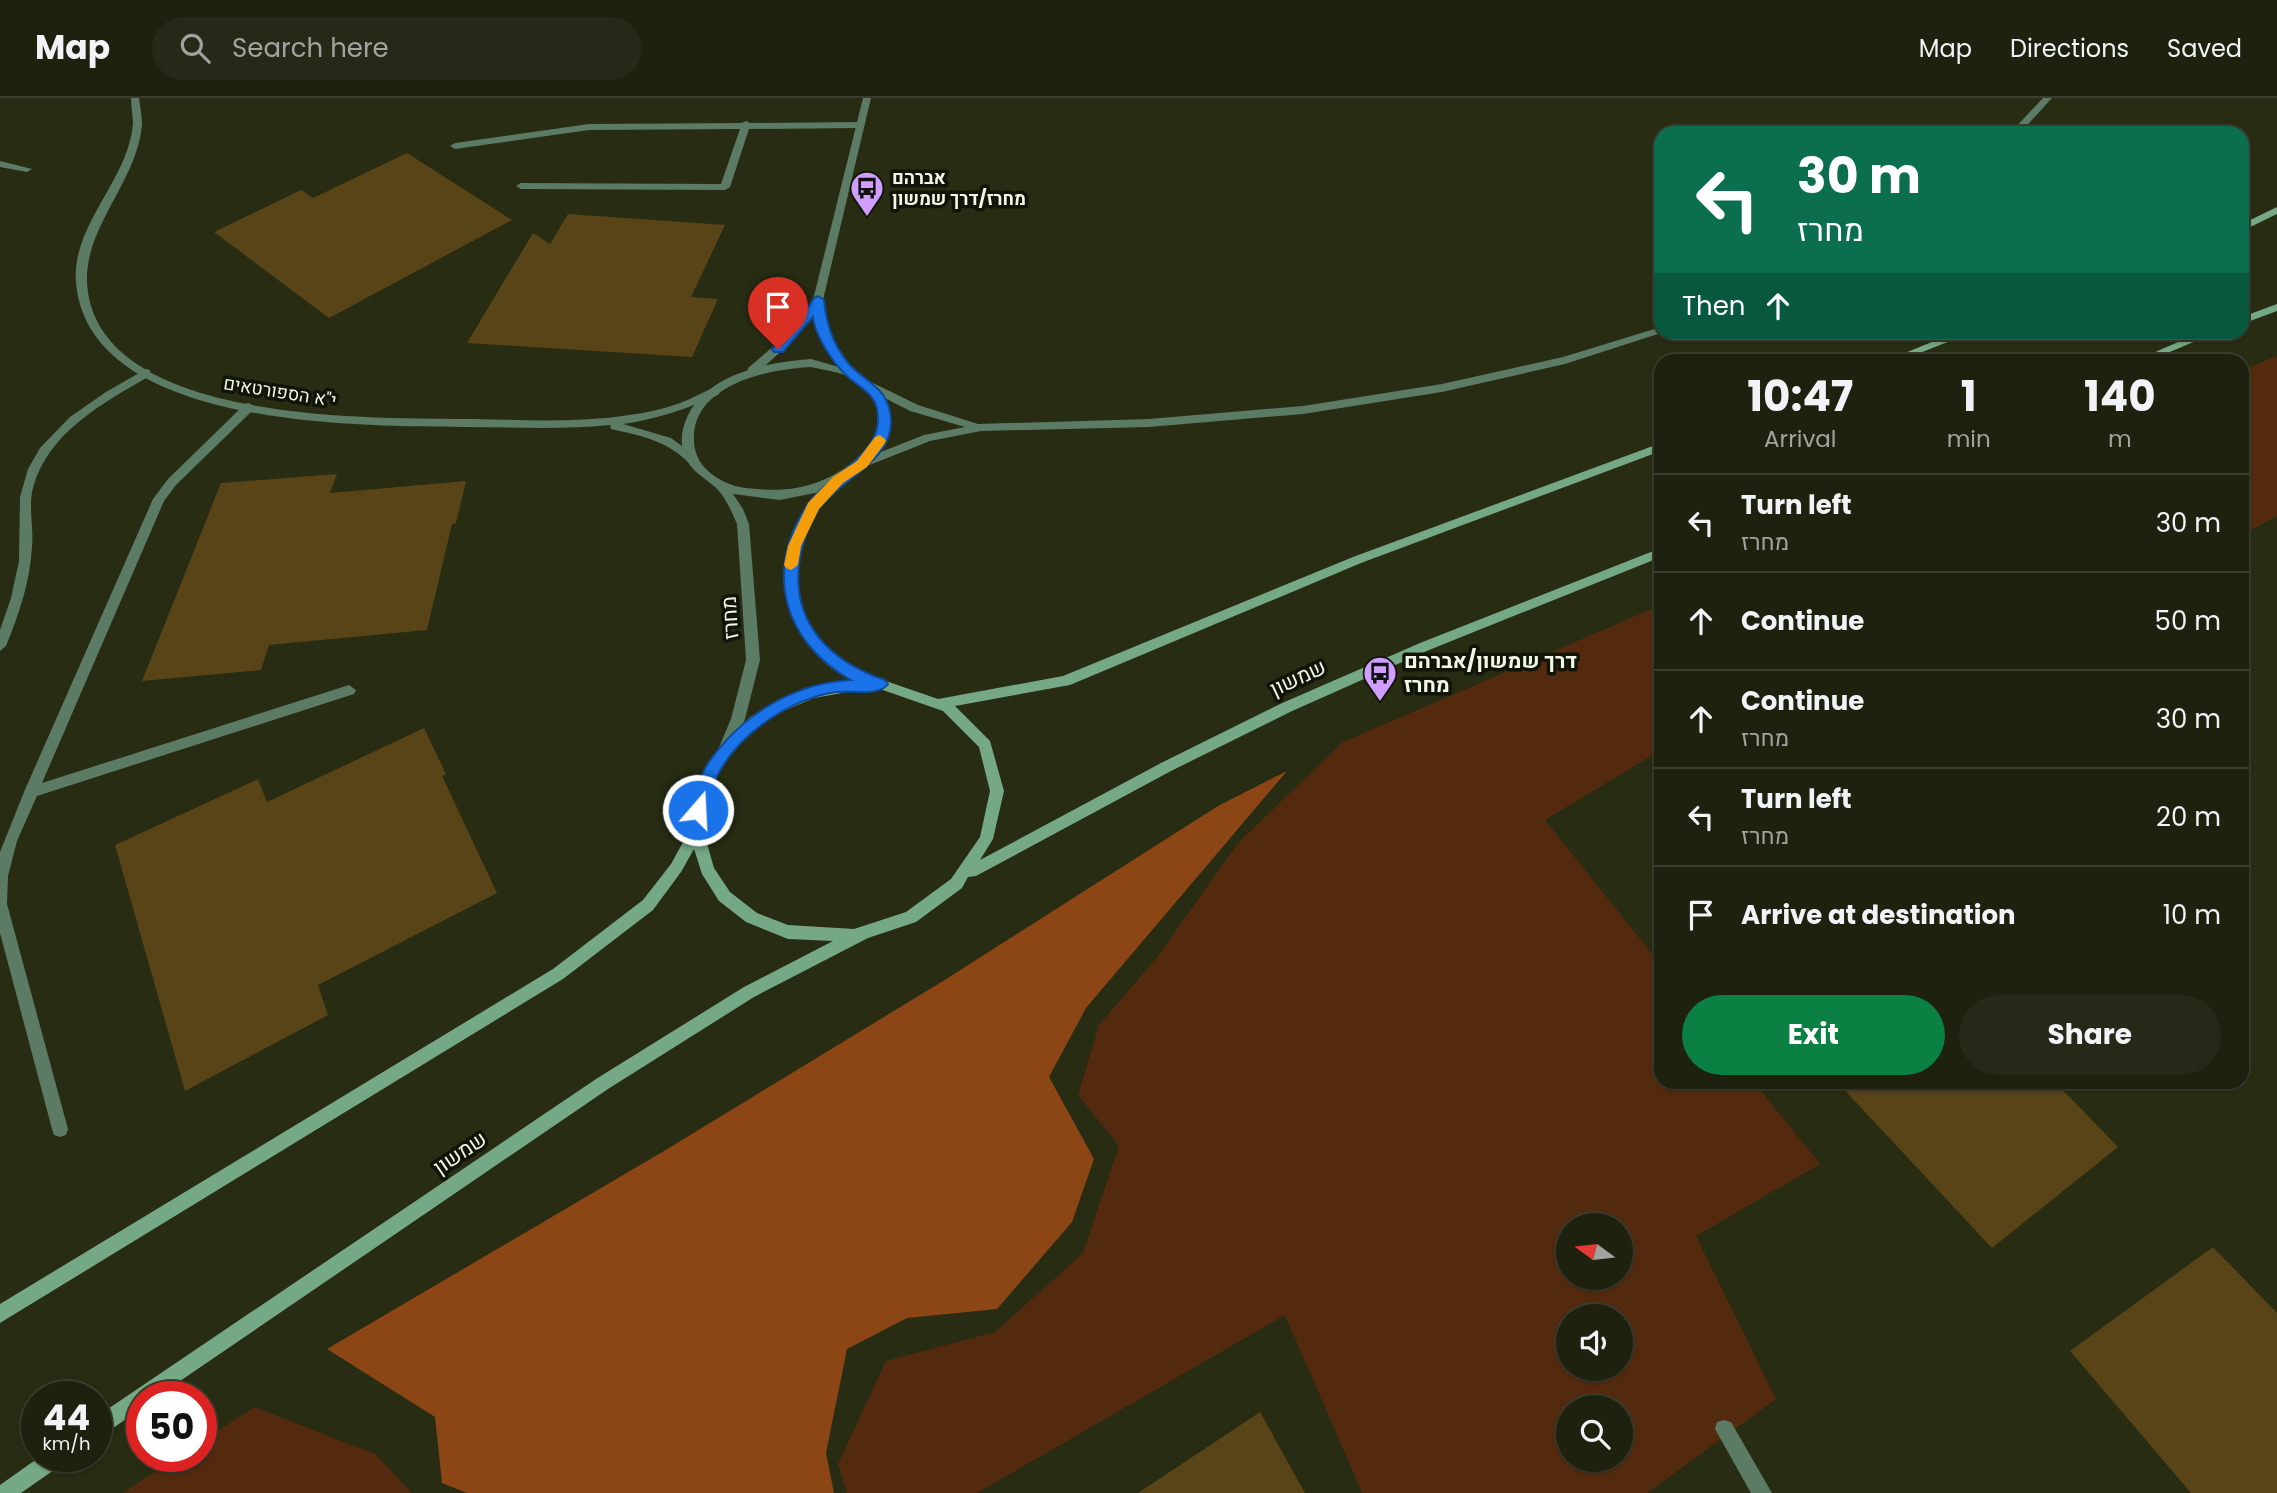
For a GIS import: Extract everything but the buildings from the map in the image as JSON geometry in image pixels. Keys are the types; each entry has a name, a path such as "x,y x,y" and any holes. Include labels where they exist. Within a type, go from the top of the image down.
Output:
{"main road":[{"path":"2249,224 2277,210"},
{"path":"2249,318 2277,307"},
{"path":"1909,354 1947,340"},
{"path":"2156,354 2192,340"},
{"path":"942,703 1065,681 1357,560 1654,450"},
{"name":"שמשון","path":"967,875 1121,790 1284,709 1426,645 1654,555"},
{"path":"0,1314 558,974 648,905 676,868 696,830 703,790 724,752 755,721 794,699 836,687 880,684 923,694 957,713 977,734 996,776 998,795 993,825 980,856 967,875 950,891 910,918 862,934 813,937 764,925 745,914 727,901 715,885 699,849 696,830"},
{"name":"שמשון","path":"112,1417 602,1084 749,992 862,934"},
{"path":"5,1493 35,1472"}],"street":[{"name":"י\"א הספורטאים","path":"135,98 137,125 132,145 96,220 86,249 82,278 86,307 101,335 127,361 177,387 222,402 293,415 382,422 600,424"},
{"path":"851,373 825,337 818,314 818,300 867,98"},
{"path":"2022,126 2048,98"},
{"path":"521,186 725,187 746,124"},
{"path":"455,146 589,127 860,125"},
{"path":"0,164 27,169"},
{"path":"600,424 666,412 716,391 752,371 792,336 818,300"},
{"path":"600,424 657,435 681,447 707,477 718,484 746,494 778,496 810,491 838,480 862,464 928,438 981,427 1149,423 1303,410 1442,388 1565,360 1654,332"},
{"path":"752,371 781,364 826,365 851,373 871,386 923,411 981,427"},
{"path":"0,646 20,591 27,546 24,506 33,471 42,454 69,425 105,398 146,373"},
{"path":"862,464 878,444 885,423 882,403 871,386"},
{"path":"693,460 688,441 692,420 716,391"},
{"path":"60,1129 0,905 1,876 10,841 159,499 249,407"},
{"path":"838,480 813,507 794,546 790,576 791,595 802,625 836,664 859,677 880,684"},
{"name":"מחרז","path":"718,484 729,496 743,524 753,660 738,719 724,752"},
{"path":"31,792 349,690"},
{"path":"1724,1429 1762,1493"}],"shaded area":[{"path":"2277,356 2277,516 2249,531 2249,367"},
{"path":"1654,608 1654,754 1545,820 1654,956 1654,1089 1760,1089 1820,1164 1696,1236 1776,1399 1647,1493 1362,1493 1285,1315 977,1493 847,1493 838,1464 886,1361 995,1332 1083,1253 1119,1146 1078,1095 1099,1025 1158,956 1238,843 1343,742"},
{"path":"1287,771 1086,1008 1049,1077 1094,1159 1072,1222 997,1309 907,1318 847,1349 826,1453 834,1493 467,1493 442,1483 435,1417 327,1349 664,1151 943,981 1218,806"},
{"path":"254,1407 375,1454 412,1493 123,1493 155,1472 217,1472 217,1431"}],"slow traffic":[{"path":"791,565 794,546 813,507 838,480 862,464 880,440"}],"place":[{"name":"אברהם מחרז/דרך שמשון","path":"867,218"},
{"name":"דרך שמשון/אברהם מחרז","path":"1380,703"}],"route":[{"path":"698,810 703,790 724,752 738,735 755,721 773,709 814,692 836,687 880,684 859,677 836,664 816,645 802,625 793,605 789,585 794,546 813,507 838,480 851,473 871,454 883,433 885,412 871,386 851,373 825,337 819,322 818,300 804,322 778,349"}]}
